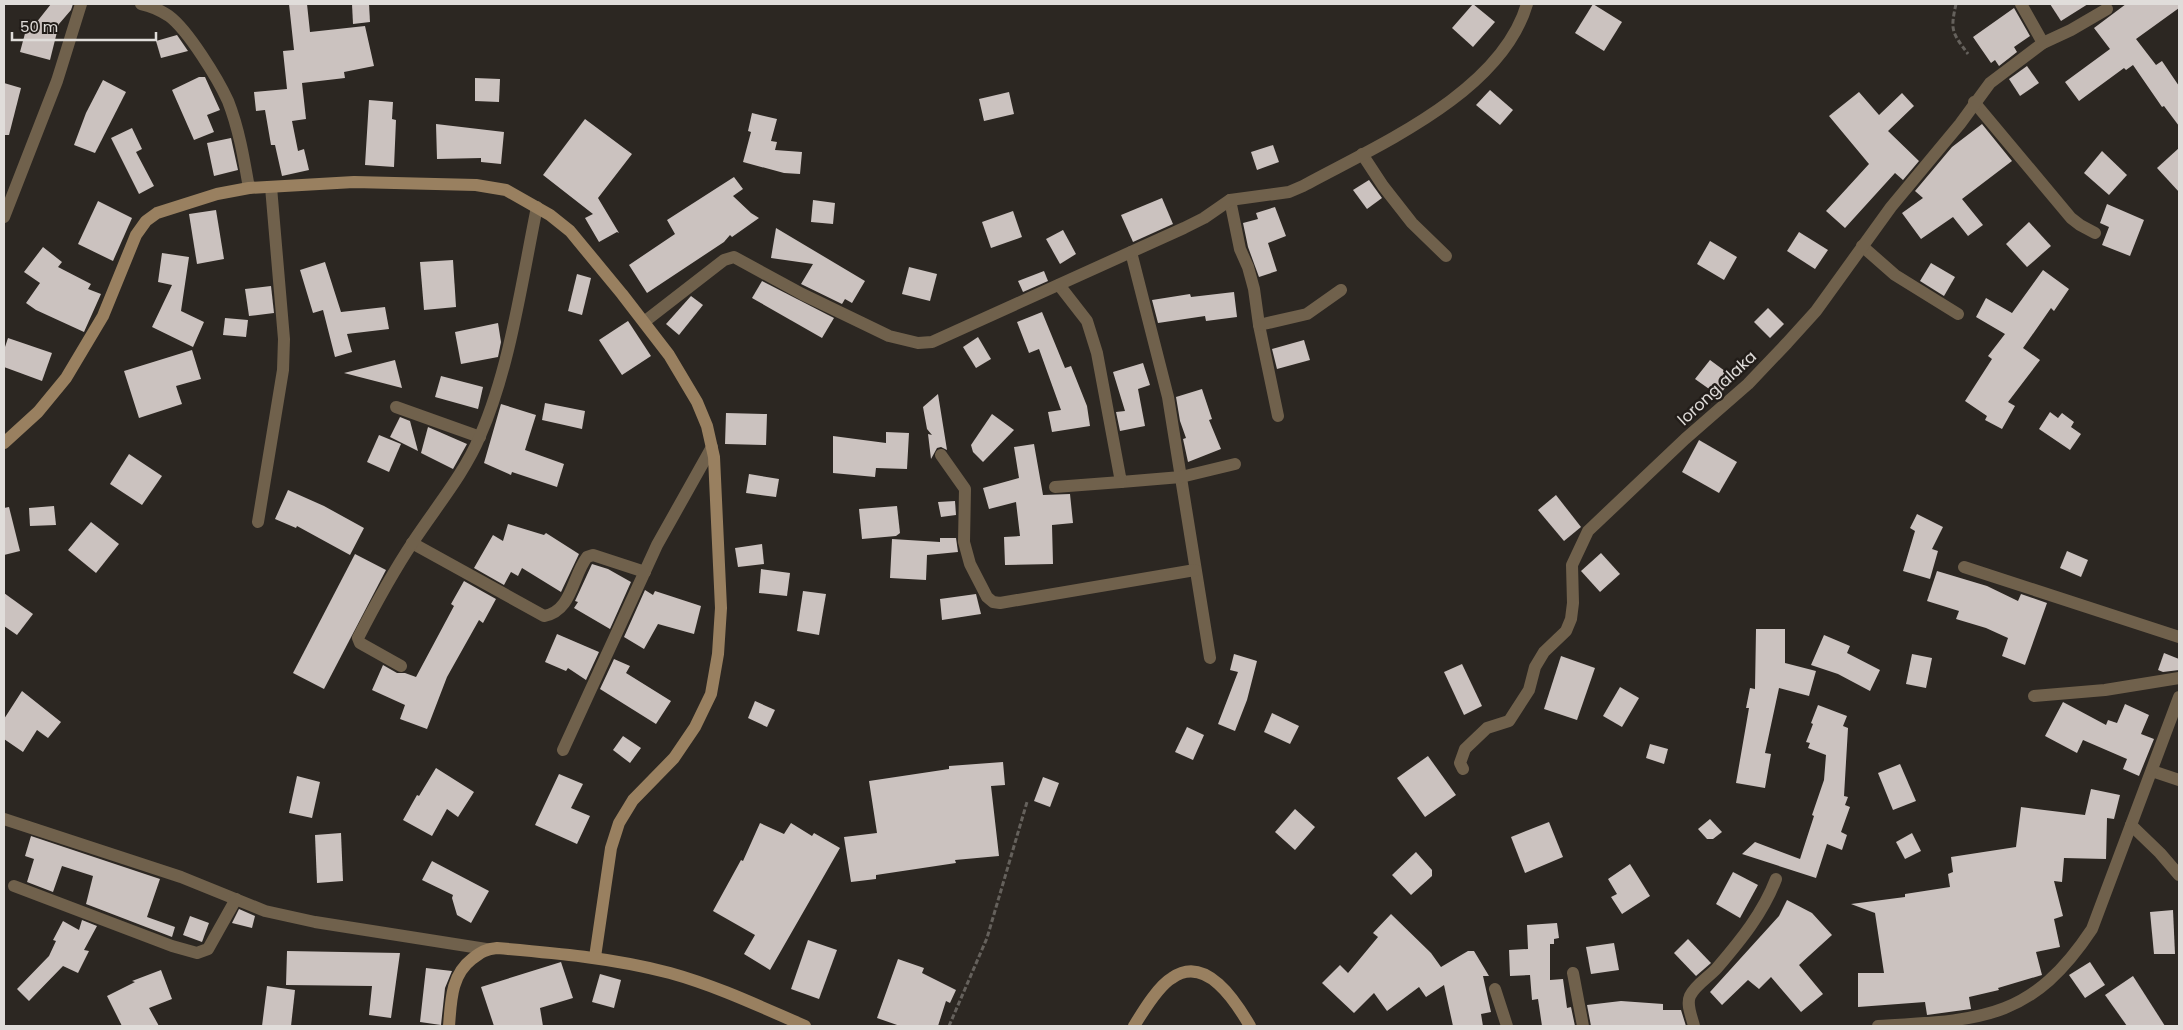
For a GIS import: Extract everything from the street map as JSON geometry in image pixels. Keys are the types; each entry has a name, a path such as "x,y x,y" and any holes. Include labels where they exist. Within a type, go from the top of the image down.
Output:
{"street":[{"path":"4,217 57,81 81,4"},
{"path":"141,4 153,7 169,16 182,28 218,84 227,101 235,124 249,188"},
{"path":"644,322 724,260 734,257 802,294 889,336 918,343 932,342 1204,218 1230,200 1289,192 1303,186 1420,122 1451,101 1476,80 1503,50 1513,35 1527,4"},
{"path":"2021,4 2043,43"},
{"name":"lorong alaka","path":"1463,769 1460,763 1465,749 1487,728 1509,721 1529,690 1535,667 1544,652 1566,631 1571,619 1573,604 1572,565 1588,531 1748,384 1816,311 1862,246 1960,124 1974,102 1990,83 2043,43 2071,30 2107,9"},
{"path":"1974,102 2071,218 2095,233"},
{"path":"1362,154 1383,186 1412,223 1446,256"},
{"path":"4,443 38,412 66,378 103,316 136,235 146,221 158,213 182,204 249,188 271,186 354,182 476,185 506,190 537,207 570,231 644,322 669,356 697,402 707,426 714,466 721,608 718,654 710,694 695,727 674,758 632,800 619,823 611,848 595,957"},
{"path":"258,522 283,362 284,339 271,186"},
{"path":"1230,200 1240,249 1248,267 1254,289 1259,325 1278,416"},
{"path":"401,666 360,643 358,638 412,543 456,480 480,437 493,403 512,330 537,207"},
{"path":"1862,246 1895,275 1958,314"},
{"path":"1131,252 1168,397 1210,658"},
{"path":"1059,285 1072,298 1087,322 1097,353 1121,482"},
{"path":"1259,325 1307,314 1342,290"},
{"path":"396,406 480,437"},
{"path":"563,750 657,546 712,447"},
{"path":"942,455 965,489 964,542 970,564 983,592 993,602 1000,603 1195,570"},
{"path":"1055,487 1181,477 1235,464"},
{"path":"412,543 544,616 554,614 564,606 587,557 593,556 645,572"},
{"path":"1964,567 2179,637"},
{"path":"2034,696 2105,690 2179,678"},
{"path":"1878,1026 1958,1021 1988,1014 2019,1003 2048,983 2078,950 2092,929 2179,697"},
{"path":"2152,771 2179,780"},
{"path":"4,819 181,877 265,911 296,919 486,949 497,948 595,957 631,964 672,974 740,997 806,1026"},
{"path":"2131,825 2160,853 2179,875"},
{"path":"1694,1026 1689,1001 1692,994 1714,971 1752,925 1762,910 1776,879"},
{"path":"14,886 172,946 197,953 208,949 236,899"},
{"path":"448,1026 453,989 459,972 486,949"},
{"path":"1134,1026 1171,978 1194,972 1212,978 1229,992 1250,1026"},
{"path":"1573,973 1583,1026"},
{"path":"1494,989 1508,1026"}],"path":[{"path":"1956,4 1951,24 1957,39 1968,54"},
{"path":"949,1026 987,938 1027,802"}],"building":[{"path":"51,4 73,4 71,10 59,24 50,60 20,52 27,26 32,28"},
{"path":"289,4 307,4 310,32 365,26 374,66 344,72 345,78 302,83 306,119 292,121 298,151 304,149 309,170 282,176 275,145 271,145 265,110 256,111 254,92 287,89 283,51 294,50"},
{"path":"352,4 369,4 370,22 353,24"},
{"path":"1473,4 1495,22 1473,47 1452,28"},
{"path":"1593,4 1622,22 1604,51 1575,33"},
{"path":"2050,4 2088,4 2061,21"},
{"path":"2126,4 2179,4 2179,8 2136,39 2156,65 2162,61 2179,86 2179,126 2164,106 2162,107 2133,65 2126,70 2124,68 2079,101 2065,82 2110,49 2094,28"},
{"path":"2014,8 2030,36 2014,47 2017,52 1999,66 1995,60 1991,63 1973,37"},
{"path":"177,35 188,51 161,58 156,41"},
{"path":"2027,66 2039,83 2020,96 2009,79"},
{"path":"199,77 205,77 220,110 207,115 214,132 194,140 172,90"},
{"path":"475,78 500,79 499,102 475,101"},
{"path":"103,80 126,92 95,153 74,145 86,113"},
{"path":"4,83 21,88 9,135 4,135"},
{"path":"1490,90 1513,110 1500,125 1476,105"},
{"path":"1009,92 1014,114 984,121 979,99"},
{"path":"1859,92 1879,115 1902,93 1914,106 1888,131 1919,161 1903,180 1895,173 1845,228 1826,211 1869,164 1829,116"},
{"path":"369,100 393,102 392,119 396,120 394,167 365,165"},
{"path":"752,113 777,119 771,141 777,142 775,150 802,152 800,174 784,173 743,162 751,132 748,131"},
{"path":"585,119 632,154 598,198 619,233 617,232 599,242 585,218 593,214 543,175"},
{"path":"436,124 504,132 501,164 481,162 481,158 437,159"},
{"path":"1982,124 2012,161 1962,199 1983,225 1968,236 1953,217 1921,239 1902,213 1923,198 1915,191 1952,147"},
{"path":"132,128 142,149 136,152 154,186 139,194 111,138"},
{"path":"231,138 238,170 214,176 207,143"},
{"path":"1273,145 1279,162 1257,170 1251,152"},
{"path":"2179,148 2179,192 2157,168"},
{"path":"2102,151 2127,175 2109,195 2084,173"},
{"path":"734,177 743,189 733,196 759,218 732,237 730,235 724,242 647,293 629,265 675,234 667,220"},
{"path":"1369,180 1382,198 1367,209 1353,190"},
{"path":"1162,198 1173,224 1133,242 1121,215"},
{"path":"813,200 835,203 833,224 811,222"},
{"path":"98,201 132,218 113,261 78,244"},
{"path":"2107,204 2144,220 2130,256 2102,245 2109,227 2100,223"},
{"path":"1275,207 1286,236 1268,243 1277,271 1259,277 1248,247 1243,223 1258,219 1256,213"},
{"path":"216,210 224,259 197,264 189,214"},
{"path":"1013,211 1022,237 991,248 982,222"},
{"path":"2029,222 2051,246 2027,267 2006,244"},
{"path":"776,228 865,281 852,303 845,299 842,304 801,284 813,264 771,258"},
{"path":"1063,230 1076,254 1060,264 1046,239"},
{"path":"1799,232 1828,250 1815,269 1787,251"},
{"path":"1710,241 1737,257 1724,280 1697,264"},
{"path":"43,247 62,262 58,267 91,284 88,289 101,294 84,332 36,310 26,303 40,283 24,272"},
{"path":"162,253 189,257 181,311 204,322 193,347 152,327 172,285 158,282"},
{"path":"453,260 456,307 424,310 420,262"},
{"path":"325,262 341,312 385,307 389,329 347,334 352,352 335,357 323,310 313,313 300,270"},
{"path":"1931,263 1955,277 1944,296 1920,281"},
{"path":"909,267 937,274 930,301 902,294"},
{"path":"2043,270 2069,289 2054,311 2051,308 2023,348 2040,360 2008,402 2015,406 2002,429 1985,420 1987,416 1965,401 1992,359 1988,356 2005,334 1976,317 1986,298 2012,313"},
{"path":"1044,271 1048,281 1023,292 1018,281"},
{"path":"577,274 591,278 582,315 568,311"},
{"path":"762,281 834,318 822,338 752,298"},
{"path":"271,286 274,313 249,316 245,289"},
{"path":"1234,292 1237,317 1206,321 1205,316 1158,323 1152,300 1190,294 1191,297"},
{"path":"691,296 703,305 679,335 666,324"},
{"path":"1768,308 1784,324 1770,338 1754,322"},
{"path":"1042,312 1065,368 1071,366 1087,406 1090,426 1052,432 1048,412 1061,410 1039,349 1029,353 1017,322"},
{"path":"225,318 248,320 246,337 223,335"},
{"path":"628,321 651,356 622,375 599,340"},
{"path":"498,323 501,342 498,357 461,364 455,332"},
{"path":"978,337 991,359 976,368 963,347"},
{"path":"8,338 52,353 42,381 4,367 4,350"},
{"path":"1304,340 1310,360 1277,369 1272,349"},
{"path":"192,350 201,379 176,386 182,404 139,418 124,371"},
{"path":"395,360 402,388 344,373"},
{"path":"1710,360 1733,377 1719,396 1695,379"},
{"path":"1143,363 1150,385 1138,389 1145,426 1120,431 1116,412 1125,411 1113,372"},
{"path":"441,376 483,387 478,409 435,397"},
{"path":"1202,389 1212,419 1209,420 1221,449 1188,462 1183,439 1186,438 1180,421 1176,397"},
{"path":"938,394 947,450 941,447 937,448 931,459 928,434 932,435 927,429 923,407"},
{"path":"545,403 585,411 582,429 542,420"},
{"path":"501,404 536,415 525,450 564,464 557,487 512,472 511,475 484,463"},
{"path":"2050,412 2058,418 2062,413 2074,422 2071,427 2081,434 2070,450 2039,429"},
{"path":"726,413 767,414 766,445 725,444"},
{"path":"992,414 1014,430 983,462 973,452 971,445"},
{"path":"400,417 410,421 418,451 390,437"},
{"path":"428,427 467,444 453,469 421,453"},
{"path":"886,432 909,433 907,469 876,468 875,477 833,473 833,436 886,443"},
{"path":"379,435 401,444 389,472 367,462"},
{"path":"1699,440 1737,462 1719,493 1682,472"},
{"path":"1034,444 1043,495 1070,494 1073,523 1052,525 1053,564 1005,565 1004,537 1020,536 1016,502 989,509 983,488 1019,478 1014,447"},
{"path":"129,454 162,476 142,505 110,484"},
{"path":"749,474 779,479 776,497 746,493"},
{"path":"288,490 324,506 364,528 350,555 297,526 296,528 275,519"},
{"path":"1556,495 1581,527 1564,541 1538,510"},
{"path":"955,501 956,515 941,517 938,502"},
{"path":"54,506 56,525 30,526 29,508"},
{"path":"897,506 900,533 896,536 862,539 859,509"},
{"path":"9,507 20,551 4,555 4,508"},
{"path":"1917,514 1943,527 1932,549 1938,551 1930,579 1903,571 1915,531 1910,528"},
{"path":"91,522 119,544 96,573 68,550"},
{"path":"508,524 544,535 546,533 579,554 561,592 522,568 518,576 511,572 504,585 474,568 493,535 503,541"},
{"path":"940,538 956,538 958,552 927,555 926,580 890,578 892,539 940,542"},
{"path":"762,544 764,564 738,567 735,548"},
{"path":"2067,551 2088,560 2081,577 2060,568"},
{"path":"1601,553 1620,574 1600,592 1581,571"},
{"path":"355,554 386,570 324,689 293,673"},
{"path":"592,564 608,569 631,582 610,629 574,608 578,602 575,601"},
{"path":"761,569 790,573 787,596 759,593"},
{"path":"1937,571 1987,586 2018,601 2021,594 2047,603 2025,665 2002,656 2008,638 1986,628 1956,619 1959,611 1927,601"},
{"path":"464,581 496,599 483,623 479,620 447,677 427,729 400,719 405,705 372,690 383,665 397,673 405,673 416,677 454,606 451,604"},
{"path":"645,590 653,595 655,591 701,606 694,634 658,624 644,649 624,637"},
{"path":"803,591 826,594 819,635 797,631"},
{"path":"4,593 33,614 17,635 4,626"},
{"path":"976,594 981,614 942,620 940,599"},
{"path":"1756,629 1785,629 1785,663 1816,671 1809,696 1779,688 1765,753 1771,754 1765,788 1736,783 1749,708 1746,708 1750,688 1755,689"},
{"path":"557,634 599,652 586,680 568,668 566,671 545,662"},
{"path":"1824,635 1850,646 1847,653 1880,670 1870,691 1838,674 1811,665"},
{"path":"2164,653 2179,659 2179,670 2163,672 2158,670"},
{"path":"1234,654 1257,661 1247,700 1235,731 1218,724 1238,672 1230,670"},
{"path":"1912,654 1932,658 1926,688 1906,684"},
{"path":"1561,656 1595,668 1577,720 1544,709"},
{"path":"614,659 630,666 626,673 671,701 656,724 600,689"},
{"path":"1462,664 1482,706 1464,715 1444,672"},
{"path":"1620,687 1639,698 1622,727 1603,716"},
{"path":"22,691 61,722 48,738 37,730 23,752 4,739 4,719"},
{"path":"755,701 775,710 767,727 748,718"},
{"path":"2063,702 2106,725 2108,720 2117,723 2125,704 2149,715 2141,734 2154,739 2139,776 2123,769 2127,759 2083,740 2077,753 2045,736"},
{"path":"1818,705 1847,716 1843,726 1848,728 1844,796 1848,797 1845,805 1850,807 1841,832 1847,835 1842,850 1827,844 1816,878 1742,854 1755,842 1800,859 1824,780 1826,755 1808,748 1810,743 1806,742"},
{"path":"1272,713 1299,726 1290,744 1264,732"},
{"path":"1187,727 1204,735 1193,760 1175,752"},
{"path":"623,736 641,748 630,763 613,750"},
{"path":"1650,744 1668,749 1664,764 1646,758"},
{"path":"1428,756 1456,795 1425,817 1397,778"},
{"path":"1003,762 1005,785 991,786 999,856 955,860 956,863 876,875 876,879 851,882 844,837 877,833 869,781 949,769 949,766"},
{"path":"1900,764 1916,801 1893,810 1878,773"},
{"path":"436,768 474,792 458,817 447,809 432,836 403,820 417,795 419,796"},
{"path":"559,774 583,784 571,808 590,816 577,844 535,825"},
{"path":"297,776 320,782 312,818 289,813"},
{"path":"1043,777 1059,783 1050,807 1034,801"},
{"path":"2091,789 2120,795 2114,819 2107,818 2106,859 2064,858 2062,882 2054,881 2063,916 2054,919 2060,947 2036,952 2042,975 1998,988 1999,990 1969,997 1971,1009 1927,1015 1925,1002 1858,1007 1858,973 1884,973 1875,913 1851,904 1905,897 1905,894 1950,887 1948,874 1953,872 1951,857 2016,847 2021,807 2085,815"},
{"path":"1295,809 1315,827 1295,850 1275,832"},
{"path":"1710,819 1722,832 1713,839 1707,839 1698,829"},
{"path":"1549,822 1563,857 1525,873 1511,837"},
{"path":"760,823 784,834 791,823 812,836 814,833 840,848 770,970 744,954 755,935 713,911 741,860 743,861"},
{"path":"341,833 343,881 317,883 315,835"},
{"path":"1912,833 1921,851 1905,859 1896,842"},
{"path":"31,836 160,879 147,917 175,927 172,937 86,904 93,876 62,866 53,892 27,882 34,859 25,856"},
{"path":"1416,852 1432,870 1432,876 1411,895 1392,875"},
{"path":"432,861 489,891 471,923 457,915 452,898 453,895 422,880"},
{"path":"1630,864 1650,896 1622,914 1611,897 1617,894 1608,879"},
{"path":"1733,872 1758,885 1740,918 1716,904"},
{"path":"1787,900 1812,913 1832,935 1799,965 1823,994 1801,1012 1771,977 1759,989 1748,980 1722,1005 1710,992 1779,916"},
{"path":"239,909 255,916 252,928 232,923"},
{"path":"2173,910 2175,954 2154,954 2150,912"},
{"path":"1391,914 1431,953 1441,967 1468,951 1474,951 1489,976 1483,976 1491,1012 1481,1014 1483,1026 1453,1026 1444,985 1426,997 1419,987 1387,1011 1374,993 1354,1013 1322,983 1340,965 1348,973 1378,937 1373,933"},
{"path":"190,916 209,923 202,942 183,935"},
{"path":"82,920 97,926 84,950 89,951 78,973 63,966 29,1001 17,989 49,956 56,941 53,940 63,921 79,930"},
{"path":"1557,923 1559,938 1554,939 1554,944 1550,944 1550,980 1563,979 1567,1008 1571,1007 1575,1026 1542,1026 1538,999 1532,1000 1530,975 1510,976 1509,950 1528,949 1527,925"},
{"path":"1688,939 1711,963 1696,976 1674,953"},
{"path":"808,940 837,950 819,999 791,989"},
{"path":"1614,943 1619,970 1591,974 1586,947"},
{"path":"287,951 400,953 391,1018 369,1015 372,986 286,985"},
{"path":"898,959 924,968 922,973 956,990 950,1003 946,1001 938,1026 900,1026 877,1018"},
{"path":"561,962 573,998 540,1008 543,1026 494,1026 481,987"},
{"path":"2090,962 2105,985 2085,998 2069,975"},
{"path":"426,968 452,971 445,988 441,1025 420,1022"},
{"path":"161,970 172,999 149,1008 159,1026 122,1026 107,996 135,982 132,981"},
{"path":"600,974 621,980 614,1008 592,1002"},
{"path":"2133,976 2165,1026 2127,1026 2105,995"},
{"path":"267,986 295,990 291,1026 262,1026"},
{"path":"1621,1001 1663,1004 1663,1010 1681,1010 1686,1026 1591,1026 1587,1005"}]}
